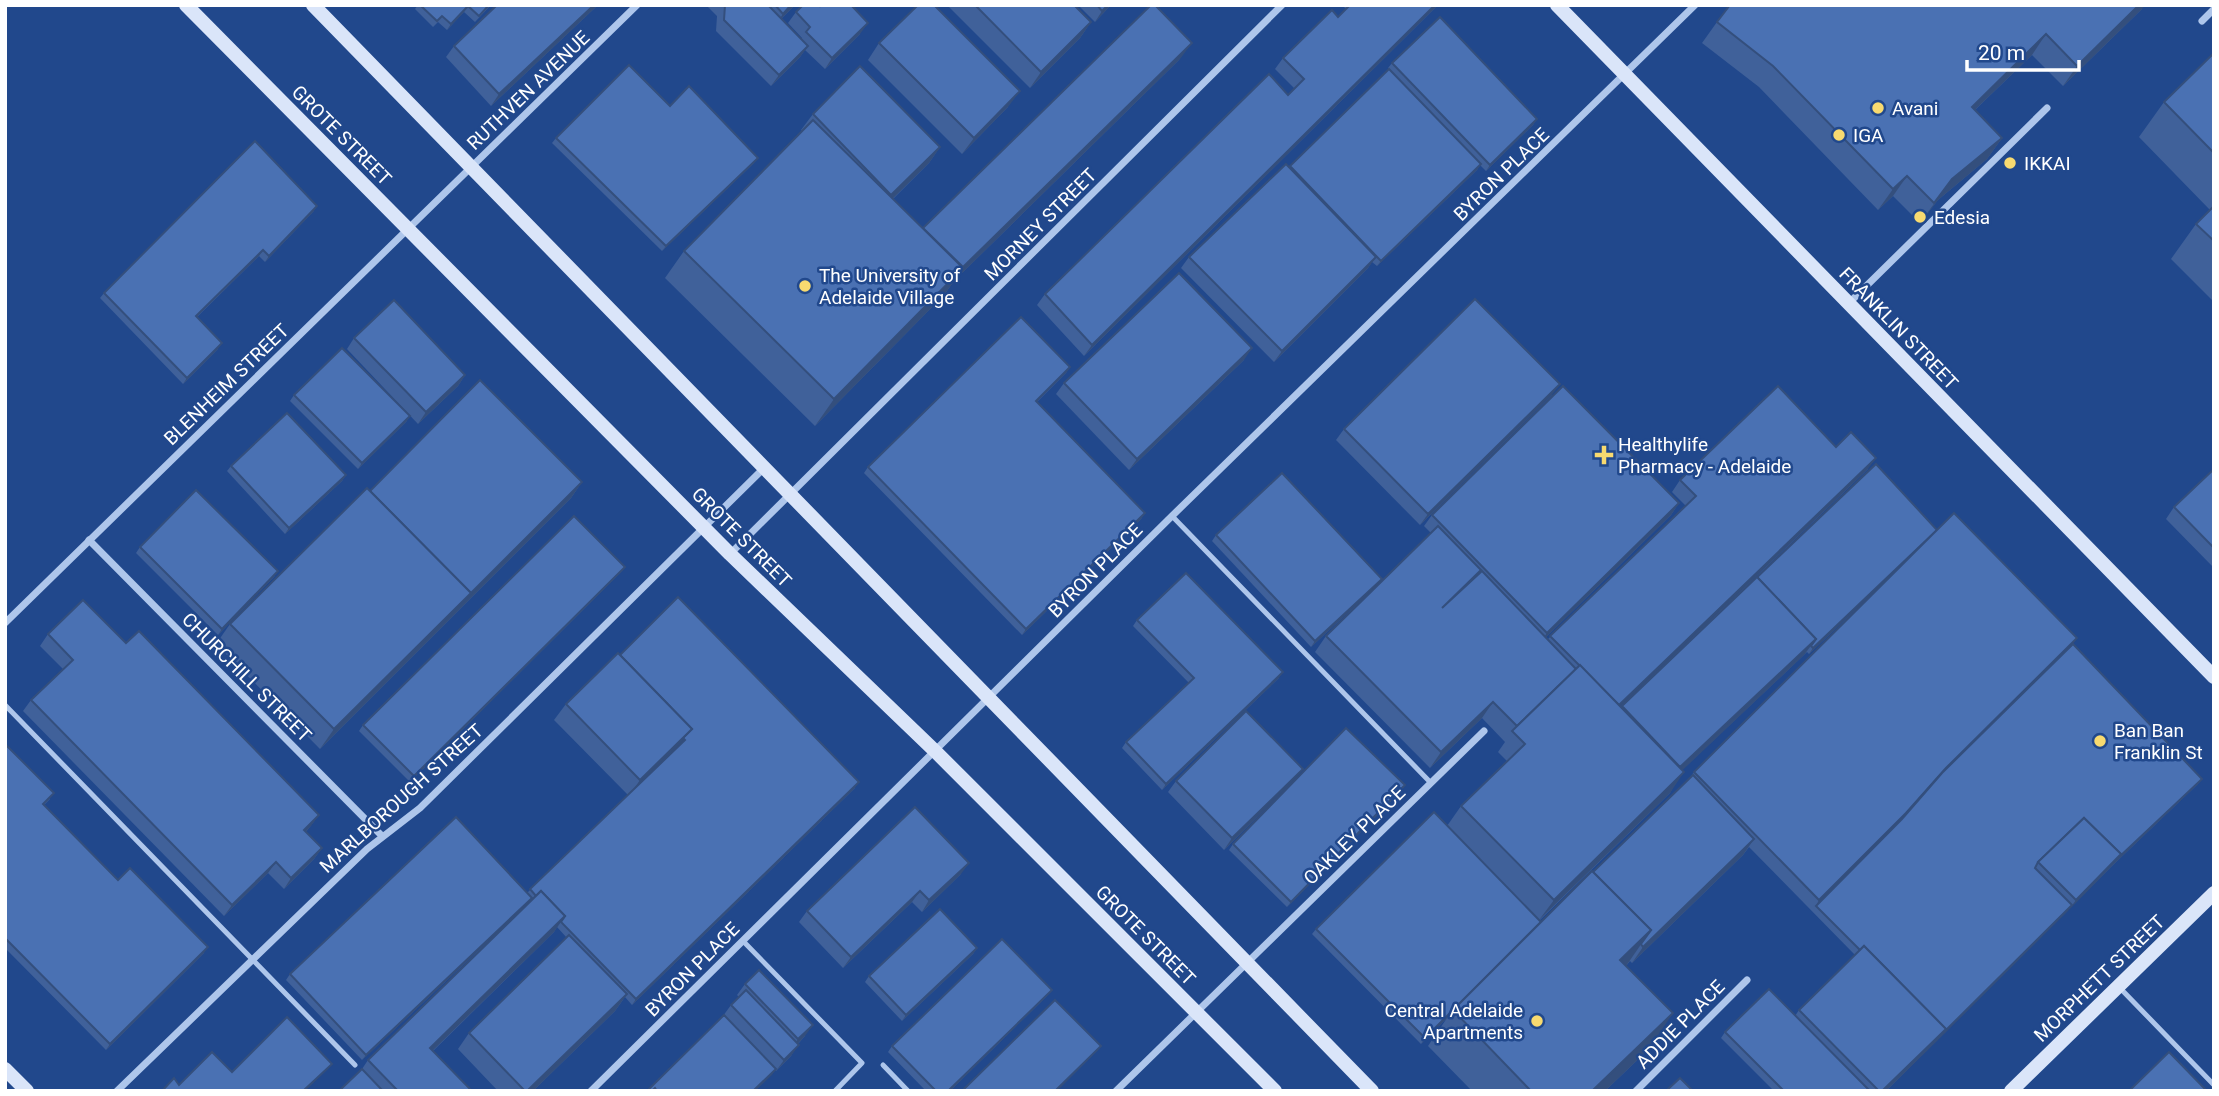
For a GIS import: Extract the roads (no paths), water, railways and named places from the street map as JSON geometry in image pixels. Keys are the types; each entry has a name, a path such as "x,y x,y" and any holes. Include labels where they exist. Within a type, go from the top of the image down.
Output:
{"main road":[{"name":"GROTE STREET","path":"186,5 730,554 936,752 1275,1091"},
{"path":"313,5 1372,1091"},
{"name":"FRANKLIN STREET","path":"1557,5 2214,677"},
{"name":"MORPHETT STREET","path":"2011,1091 2214,893"},
{"path":"5,1069 27,1091"}],"street":[{"name":"RUTHVEN AVENUE","path":"470,167 637,5"},
{"name":"MORNEY STREET","path":"730,554 1282,5"},
{"name":"BYRON PLACE","path":"591,1091 1172,516 1695,5"},
{"path":"2202,21 2214,9"},
{"path":"1849,304 2047,108"},
{"name":"BLENHEIM STREET","path":"5,623 470,167"},
{"name":"MARLBOROUGH STREET","path":"117,1091 382,836 420,808 764,468"},
{"name":"CHURCHILL STREET","path":"89,540 382,836"},
{"name":"OAKLEY PLACE","path":"1116,1091 1198,1014 1247,962 1484,731"},
{"name":"ADDIE PLACE","path":"1636,1091 1747,980"}],"lane":[{"path":"1172,516 1431,783"},
{"path":"5,705 355,1065"},
{"path":"743,941 862,1063 835,1091"},
{"path":"2119,986 2214,1086"},
{"path":"883,1065 908,1091"}],"place":[{"name":"Avani","path":"1878,108"},
{"name":"IGA","path":"1839,135"},
{"name":"IKKAI","path":"2010,163"},
{"name":"Edesia","path":"1920,217"},
{"name":"The University of Adelaide Village","path":"805,286"},
{"name":"Healthylife Pharmacy - Adelaide","path":"1604,455"},
{"name":"Ban Ban Franklin St","path":"2100,741"},
{"name":"Central Adelaide Apartments","path":"1537,1021"}]}
